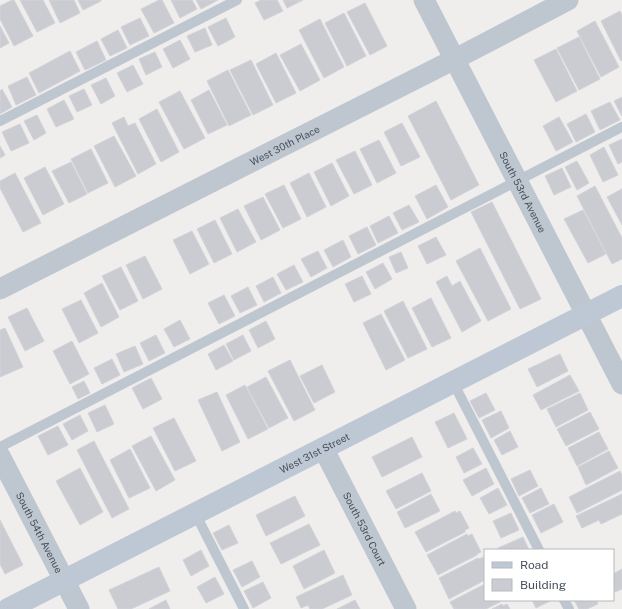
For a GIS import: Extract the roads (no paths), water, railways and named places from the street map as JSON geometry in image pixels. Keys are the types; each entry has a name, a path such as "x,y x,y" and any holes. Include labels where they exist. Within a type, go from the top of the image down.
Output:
{"main road":[{"name":"West 31st Street","path":"8,609 622,296"}],"street":[{"name":"South 53rd Avenue","path":"424,0 622,384"},
{"name":"West 30th Place","path":"0,289 455,59 568,0"},
{"name":"South 53rd Court","path":"323,448 406,609"},
{"name":"South 54th Avenue","path":"0,456 79,609"}],"lane":[{"path":"0,121 237,0"},
{"path":"0,447 622,126"},
{"path":"453,382 538,549"},
{"path":"196,513 244,609"}]}
